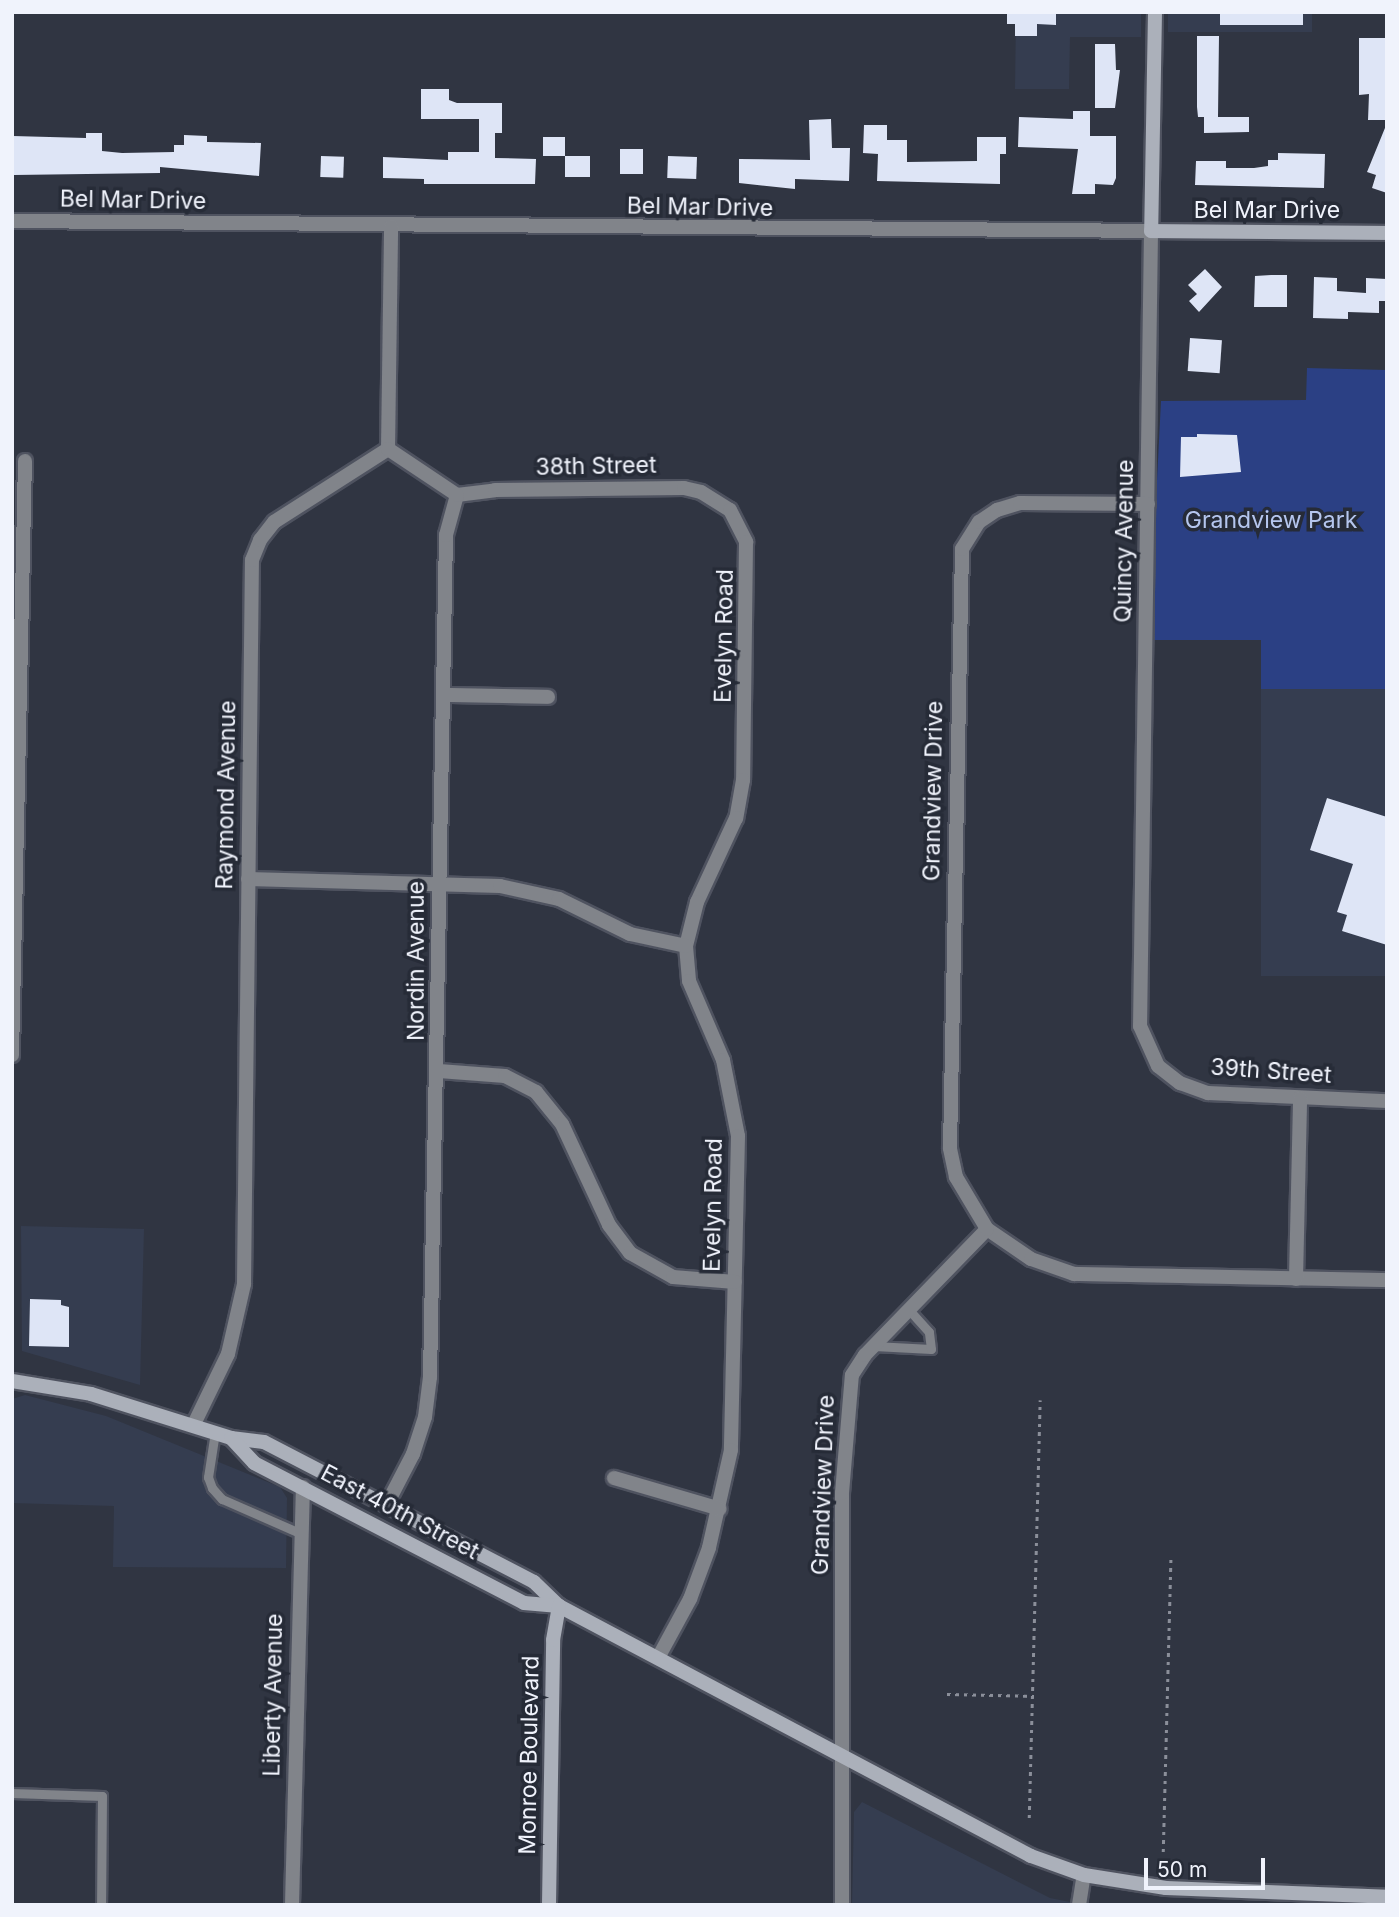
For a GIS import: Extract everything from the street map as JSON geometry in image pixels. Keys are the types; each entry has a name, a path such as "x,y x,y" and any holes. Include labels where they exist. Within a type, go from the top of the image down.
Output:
{"main road":[{"name":"Quincy Avenue","path":"1152,231 1155,12"},
{"name":"Bel Mar Drive","path":"1152,231 1387,233"},
{"name":"East 40th Street","path":"12,1381 91,1394 194,1424 231,1438 264,1442 534,1581 559,1606 842,1755 962,1822 1031,1856 1084,1875 1166,1888 1387,1897"},
{"name":"East 40th Street","path":"231,1438 254,1463 524,1603 559,1606"},
{"name":"Monroe Boulevard","path":"549,1905 553,1640 559,1606"}],"street":[{"name":"Bel Mar Drive","path":"12,221 1152,231"},
{"path":"391,226 388,449 457,495"},
{"name":"Quincy Avenue","path":"1152,231 1138,1006 1147,1048 1158,1066"},
{"name":"Raymond Avenue","path":"194,1424 228,1354 244,1284 253,560 260,540 274,522 388,449"},
{"path":"12,1055 18,507 25,461"},
{"name":"38th Street","path":"457,495 495,490 684,488 701,492 730,510"},
{"name":"Nordin Avenue","path":"387,1504 413,1454 425,1417 439,1071 437,885 445,695 446,535 457,495"},
{"name":"Grandview Drive","path":"1148,504 1020,503 997,510 979,522 962,550 950,1148 961,1190 987,1229 1031,1259 1074,1274 1387,1280"},
{"name":"Evelyn Road","path":"658,1658 690,1598 720,1509 731,1450 738,1136 723,1060 689,981 685,946 697,902 736,818 743,780 749,561 741,525 730,510"},
{"path":"445,695 548,697"},
{"path":"248,879 533,891 580,907 630,934 685,946"},
{"name":"39th Street","path":"1158,1066 1180,1083 1208,1093 1387,1101"},
{"path":"439,1071 505,1076 536,1092 562,1124 609,1224 630,1253 673,1277 735,1282"},
{"path":"1296,1279 1300,1098"},
{"name":"Grandview Drive","path":"842,1905 846,1410 852,1375 874,1346 987,1229"},
{"path":"614,1478 720,1509"},
{"name":"Liberty Avenue","path":"292,1905 303,1487"},
{"path":"1079,1905 1084,1875"}],"lane":[{"path":"874,1346 931,1349 929,1332 909,1310"},
{"path":"215,1432 208,1476 212,1488 222,1499 300,1533"},
{"path":"12,1793 102,1796 102,1905"}],"path":[{"path":"1029,1818 1040,1400"},
{"path":"1163,1852 1171,1556"},
{"path":"947,1694 1034,1696"}],"shaded area":[{"path":"1016,12 1141,12 1141,37 1070,37 1069,89 1015,89"},
{"path":"1168,12 1312,12 1312,32 1168,32"},
{"path":"1261,689 1387,689 1387,976 1261,976"},
{"path":"21,1226 144,1229 140,1385 22,1351"},
{"path":"25,1395 106,1416 280,1487 287,1498 286,1568 113,1567 114,1506 12,1503 12,1399"},
{"path":"862,1802 1050,1898 1085,1905 852,1905 854,1812"}],"green space":[{"name":"Grandview Park","path":"1307,368 1387,370 1387,689 1261,689 1261,640 1149,640 1161,401 1306,400"}],"building":[{"path":"1007,12 1056,12 1056,25 1037,24 1037,36 1015,36 1015,24 1007,24"},
{"path":"1220,12 1303,12 1303,25 1220,25"},
{"path":"1197,36 1219,36 1218,117 1249,117 1249,132 1204,133 1204,117 1198,117 1197,107"},
{"path":"1359,38 1387,38 1387,120 1368,120 1369,94 1359,95"},
{"path":"1095,44 1115,44 1116,70 1120,70 1115,108 1095,108"},
{"path":"421,89 449,89 449,100 457,103 502,103 502,133 495,133 495,158 536,159 535,184 424,184 424,179 383,178 383,157 448,160 448,152 479,152 479,119 421,119"},
{"path":"1073,111 1090,111 1090,136 1116,136 1116,178 1113,185 1095,184 1095,194 1072,194 1078,149 1018,147 1019,117 1073,119"},
{"path":"831,119 832,148 850,148 849,181 795,179 795,189 739,183 739,159 810,160 809,120"},
{"path":"1387,123 1387,193 1372,188 1376,175 1367,172"},
{"path":"864,125 887,125 887,140 907,140 907,162 977,161 977,137 1006,137 1006,154 1000,154 1000,184 877,181 878,154 863,153"},
{"path":"86,133 102,133 102,151 122,153 174,152 174,145 184,145 184,135 207,136 207,142 261,143 259,176 160,167 160,173 14,175 13,136 86,138"},
{"path":"543,137 565,137 565,156 543,156"},
{"path":"620,149 643,149 643,174 620,174"},
{"path":"1278,153 1325,154 1324,188 1195,185 1196,161 1226,161 1226,168 1254,168 1268,166 1268,160 1278,160"},
{"path":"321,156 344,157 343,178 320,177"},
{"path":"565,156 590,156 590,177 565,177"},
{"path":"668,156 697,157 696,179 667,178"},
{"path":"1205,269 1222,287 1199,312 1189,301 1197,294 1188,285"},
{"path":"1287,275 1287,307 1254,307 1255,276"},
{"path":"1314,277 1337,278 1337,291 1366,293 1366,278 1387,279 1387,301 1379,301 1379,313 1348,312 1348,319 1313,318"},
{"path":"1190,338 1222,340 1220,373 1188,371"},
{"path":"1197,434 1237,435 1241,472 1180,477 1181,437 1197,437"},
{"path":"1327,798 1387,817 1387,945 1342,931 1347,915 1337,912 1353,864 1310,850"},
{"path":"30,1299 61,1300 61,1305 69,1307 69,1347 29,1346"}]}
